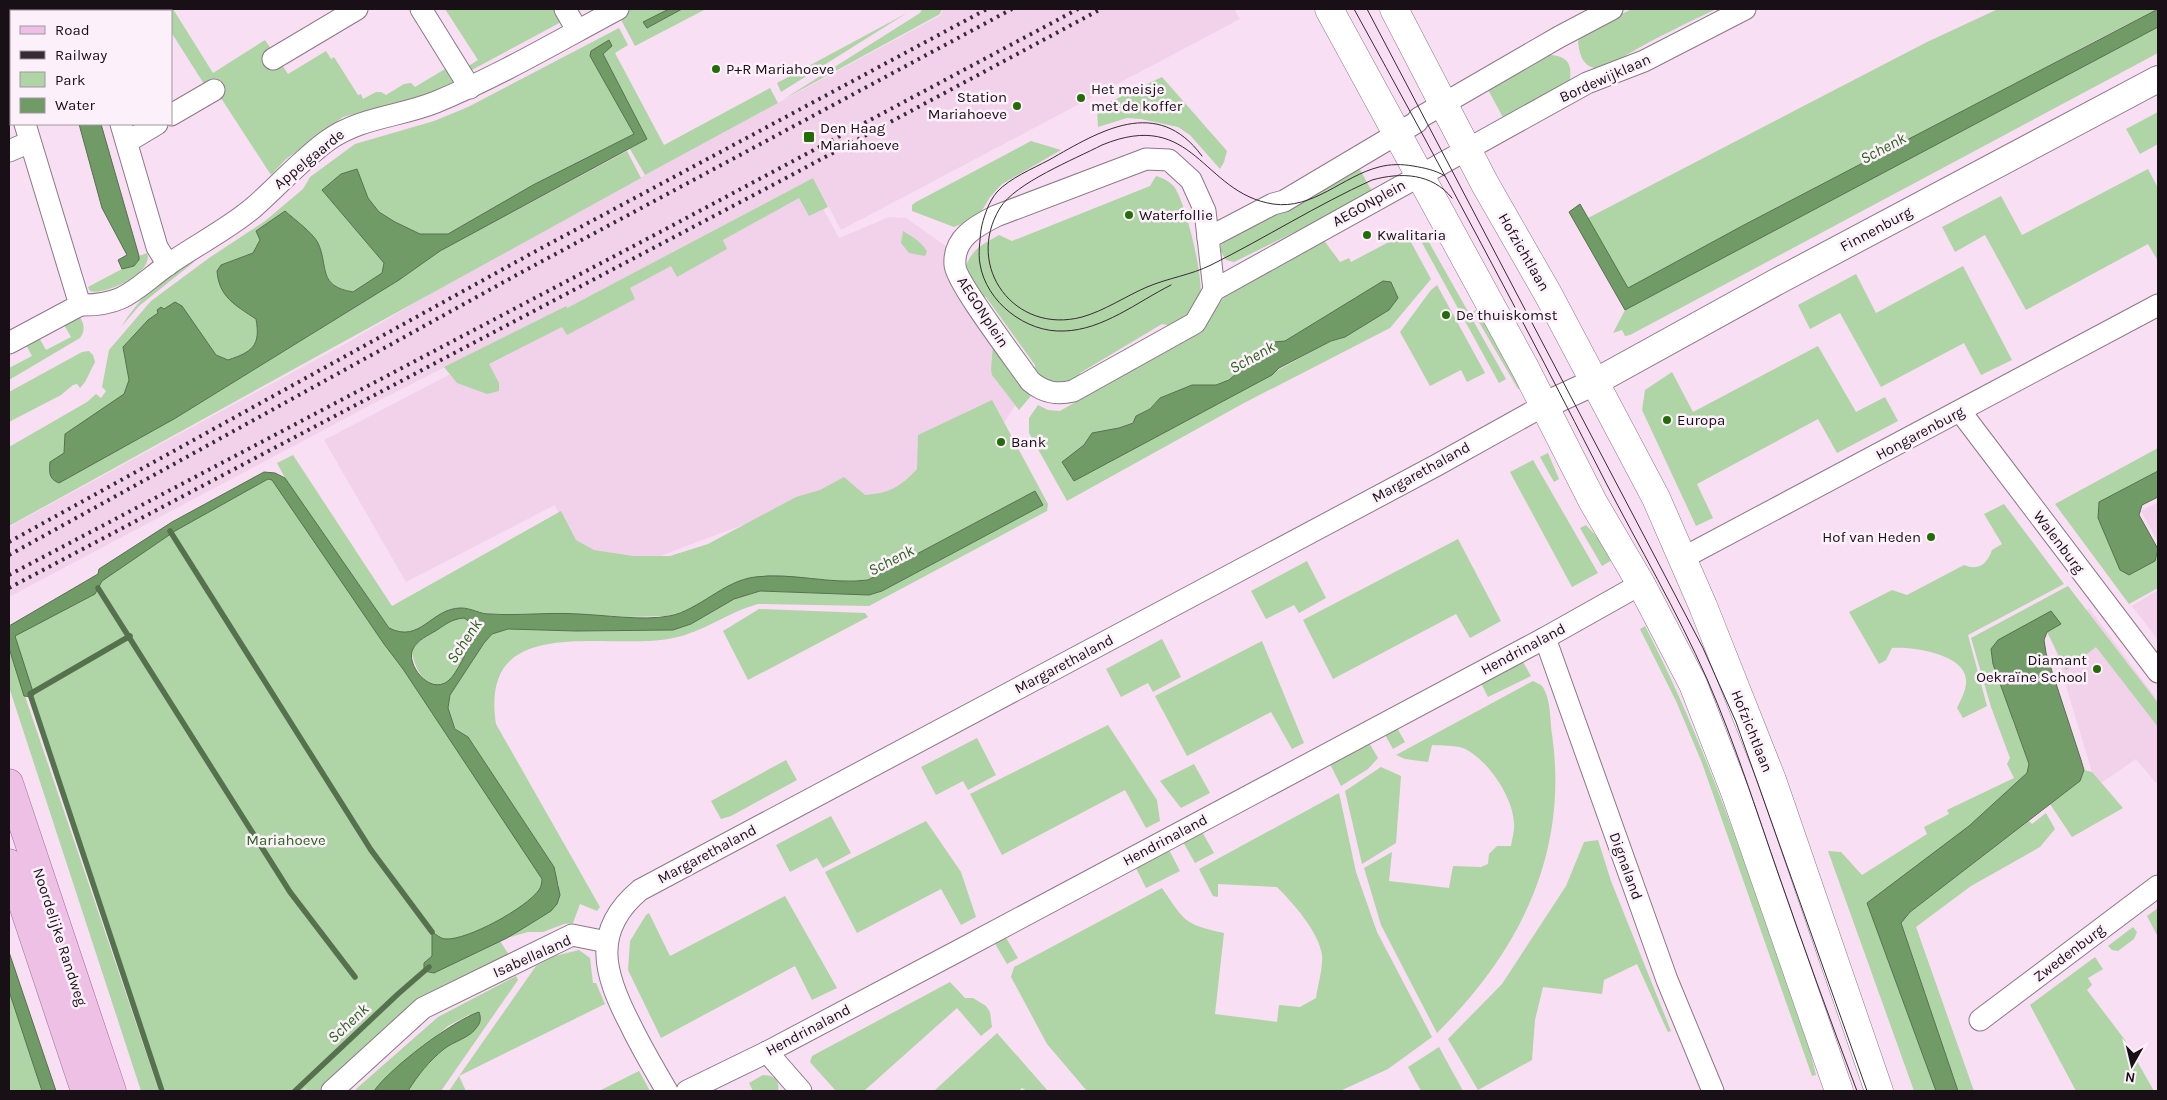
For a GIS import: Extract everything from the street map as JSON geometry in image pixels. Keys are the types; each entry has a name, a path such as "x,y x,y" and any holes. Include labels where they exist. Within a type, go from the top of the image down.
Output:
{"main road":[{"path":"1329,9 1525,368 1593,502 1641,584 1693,684 1735,792 1839,1091"},
{"name":"Hofzichtlaan","path":"1394,9 1656,498 1703,606 1772,780 1879,1091"},
{"name":"Noordelijke Randweg","path":"9,783 112,1091"},
{"name":"Noordelijke Randweg","path":"9,863 85,1091"}],"street":[{"path":"273,59 357,9"},
{"path":"421,9 470,88"},
{"path":"565,9 577,30"},
{"name":"Appelgaarde","path":"80,305 101,305 133,293 168,265 254,207 292,170 326,142 348,128 428,105 470,88 618,9"},
{"path":"1208,238 1273,204 1284,201 1398,133 1419,118 1445,105 1559,37 1612,9"},
{"name":"Bordewijklaan","path":"1467,148 1587,83 1644,61 1745,9"},
{"name":"Finnenburg","path":"1595,382 1778,281 2158,79"},
{"path":"172,114 214,90"},
{"path":"153,125 124,133 157,247 168,265"},
{"path":"9,151 28,133 80,305 9,343"},
{"path":"1420,175 1467,148"},
{"name":"AEGONplein","path":"1214,290 1205,211 1191,180 1169,160 1146,159 996,216 976,226 966,234 957,249 954,267 972,299 1030,381 1038,388 1054,394 1073,391 1195,323 1214,290 1420,175"},
{"name":"Hongarenburg","path":"1682,559 2158,305"},
{"path":"1543,406 1595,382"},
{"name":"Margarethaland","path":"607,942 615,918 640,890 1543,406"},
{"name":"Walenburg","path":"1960,411 2158,672"},
{"name":"Hendrinaland","path":"687,1091 767,1052 1545,638 1641,584"},
{"name":"Dignaland","path":"1545,638 1667,980 1714,1091"},
{"name":"Zwedenburg","path":"1980,1020 2158,886"},
{"name":"Isabellaland","path":"332,1091 422,1008 572,935 607,942"},
{"path":"607,942 606,961 611,984 625,1014 667,1091"},
{"path":"767,1052 801,1091"}],"shaded area":[{"path":"943,9 1234,9 1240,19 841,230 813,178 567,308 565,306 382,399 9,597 9,527 352,340 493,257 941,15"},
{"path":"811,186 839,238 889,217 906,218 953,251 1028,386 994,438 853,516 840,488 589,583 555,505 406,582 324,440"},
{"path":"2158,502 2158,542 2141,511"},
{"path":"2158,590 2158,640 2132,606"},
{"name":"Diamant Oekraïne School","path":"2089,608 2158,701 2158,782 2156,783 2136,759 2101,783 2092,772 2051,636"}],"green space":[{"path":"173,9 213,73 265,40 288,74 326,51 331,59 334,57 358,95 361,94 363,99 376,92 386,95 404,84 411,83 415,87 445,69 454,83 423,95 343,117 286,159 271,175 219,95 206,87 172,34 172,10 158,10"},
{"path":"445,9 557,9 563,21 470,71 467,67 478,60"},
{"path":"632,9 669,9 644,22 647,28 682,9 706,9 635,46 619,16"},
{"path":"922,9 942,9 940,14 784,99 920,13"},
{"path":"1632,9 1716,9 1606,66 1595,68 1587,64 1580,54 1578,41 1587,31"},
{"path":"1998,9 2157,9 2002,92 1742,226 1628,288 1588,218 1927,42"},
{"path":"907,13 781,92 777,83"},
{"path":"2158,27 2158,53 1630,335 1625,336 1622,330 1613,333 1625,310"},
{"path":"619,28 628,45 615,53 664,145 770,88 778,103 645,175 630,149 647,139 603,54 612,46 609,40 590,56 634,134 533,185 448,234 420,234 395,222 379,212 368,198 357,169 341,174 322,190 384,263 382,273 353,292 334,285 326,274 316,239 285,211 260,240 253,253 221,265 241,309 256,319 256,342 249,351 228,360 216,355 207,343 163,310 148,320 123,347 129,380 124,394 130,443 174,419 399,280 440,251 627,151 641,178 9,526 9,447 87,402 96,394 101,398 106,391 102,387 109,350 151,301 209,258 265,221 303,189 310,177 355,144 434,121 468,107"},
{"path":"1548,55 1561,57 1568,63 1570,67 1569,84 1505,121 1487,88"},
{"path":"1162,77 1227,151 1220,169 1190,135 1178,127 1127,118 1098,127 1097,108"},
{"path":"2158,112 2158,144 2140,154 2126,129"},
{"path":"1031,141 1061,150 1002,184 990,197 978,217 954,227 912,211 912,205 916,202"},
{"path":"1359,168 1373,193 1234,262 1226,260 1221,252 1221,245 1228,237"},
{"path":"2148,169 2158,188 2158,261 2148,244 2026,310 1985,235 1955,252 1942,227 2001,196 2022,235"},
{"path":"1156,176 1167,180 1175,188 1185,210 1198,264 1201,295 1199,304 1191,314 1173,326 1162,324 1080,373 1077,382 1052,385 1034,373 1035,365 986,297 977,294 966,266 972,255 979,248 999,235 1012,241 1150,186"},
{"path":"813,178 828,207 809,216 799,198 723,240 727,249 677,277 671,266 630,288 635,299 567,335 562,327 489,364 499,383 499,391 487,394 457,383 444,367 566,306 567,308"},
{"path":"903,231 927,251 925,256 909,253 901,243"},
{"path":"1406,233 1431,279 1390,328 1244,403 1067,501 1029,433 1029,418 1038,405 1048,410 1060,411 1201,330 1228,291 1323,239 1340,262 1349,258 1351,262","holes":["1383,281 1392,282 1398,298 1345,337 1331,341 1240,391 1063,462 1084,445 1092,433 1119,428 1133,422 1136,416 1150,409 1160,398 1192,385 1216,385 1230,380 1273,342 1284,342"]},
{"path":"1426,237 1506,379 1499,383 1421,241"},
{"path":"147,253 144,268 127,281 106,290 90,291 88,287 122,269 134,266 139,261 139,256"},
{"path":"190,258 194,262 139,306 121,327 135,307 152,289"},
{"path":"1963,266 2012,360 1981,375 1964,343 1881,387 1840,313 1810,329 1798,305 1856,274 1876,313"},
{"path":"1437,285 1485,373 1467,382 1461,370 1430,386 1400,332 1431,290"},
{"path":"1479,308 1521,388 1518,389 1473,312"},
{"path":"79,315 84,327 80,338 9,380 9,368 32,356 25,343 38,336 46,350 71,337 63,323"},
{"path":"993,345 1031,396 1019,410 992,375"},
{"path":"1818,346 1856,412 1885,397 1898,421 1837,453 1818,419 1697,484 1713,518 1696,526 1642,410 1645,390 1672,372 1693,412"},
{"path":"89,351 93,355 95,362 80,388 77,384 73,385 61,395 9,422 9,392 82,352"},
{"path":"992,400 1048,504 1047,511 869,606 758,604 695,631 673,638 646,641 553,643 527,650 507,664 496,688 496,724 600,907 597,911 580,904 573,923 564,924 543,932 528,932 507,938 551,911 559,885 554,867 468,737 456,729 448,708 450,695 492,634 508,629 576,631 673,630 691,624 734,599 760,591 869,595 882,591 1043,504 1035,491 868,580 855,582 792,577 667,616 491,614 463,608 450,609 413,632 401,634 389,628 285,478 277,463 293,455 392,606 561,511 576,540 594,550 633,556 670,556 708,544 796,497 820,490 844,477 865,495 888,491 900,485 917,469 918,435"},
{"path":"2158,448 2158,471 2100,502 2120,570 2129,575 2155,561 2158,549 2158,588 2129,604 2055,504"},
{"path":"1548,453 1559,479 1554,482 1540,457"},
{"path":"1533,460 1598,573 1572,587 1510,472"},
{"name":"Mariahoeve","path":"263,476 280,478 557,894 433,972 500,941 509,955 323,1091 304,1091 308,1087 302,1091 161,1091 75,824 9,638 179,523"},
{"path":"2004,504 2064,584 1968,635 1987,706 1963,718 1957,708 1965,691 1966,679 1963,670 1956,663 1936,653 1924,650 1892,648 1886,660 1879,664 1849,612 1892,590 1907,595 1964,565 1978,567 1982,565 1988,559 1992,550 2002,544 1984,514"},
{"path":"1586,525 1608,549 1612,560 1602,566 1580,528"},
{"path":"1458,539 1501,621 1470,638 1456,614 1333,679 1303,620"},
{"path":"1307,561 1326,598 1299,613 1294,605 1266,619 1251,591"},
{"path":"2068,586 2158,703 2158,727 2096,647 2066,670 2047,632 2051,611 2012,719 2029,764 2027,773 1970,826 1867,903 1936,1091 1914,1091 1828,851 1841,852 1862,875 1927,834 1924,827 1949,814 1947,810 2014,778 2007,764 2010,758 1991,707 1971,638"},
{"path":"759,609 865,613 868,617 748,680 723,631"},
{"path":"454,618 464,618 473,624 474,639 454,675 443,685 436,686 430,684 419,673 412,651 417,643"},
{"path":"1645,626 1670,677 1715,782 1810,1051 1816,1075 1812,1076 1702,763 1676,701 1640,629"},
{"path":"1162,639 1181,677 1153,692 1148,683 1121,697 1106,669"},
{"path":"1262,641 1304,743 1292,749 1271,712 1187,756 1155,696"},
{"path":"9,648 159,1091 141,1091 9,687"},
{"path":"1523,662 1531,676 1488,697 1481,683"},
{"path":"1533,681 1542,686 1549,703 1555,778 1553,819 1545,859 1532,897 1514,934 1492,968 1437,1033 1381,925 1364,868 1392,852 1389,881 1449,888 1453,866 1481,867 1488,864 1489,854 1497,846 1511,846 1514,832 1513,813 1504,790 1481,760 1463,748 1452,746 1432,745 1428,762 1405,759 1396,755"},
{"path":"1108,725 1157,800 1160,821 1146,828 1125,790 1002,855 970,794"},
{"path":"1396,726 1405,742 1393,749 1384,733"},
{"path":"977,738 996,775 968,790 963,781 936,795 921,767"},
{"path":"1368,741 1378,758 1368,769 1341,786 1329,762"},
{"path":"786,760 797,780 731,816 721,819 711,801"},
{"path":"1194,764 1210,793 1181,808 1160,781"},
{"path":"1381,767 1401,776 1396,843 1362,864 1345,791"},
{"path":"2084,770 2092,772 2123,808 2072,837 2050,804 2080,781"},
{"path":"1339,793 1356,872 1377,932 1432,1037 1388,1069 1340,1091 1087,1091 1047,1044 1011,977 1014,967 1162,888 1181,915 1187,920 1201,927 1224,933 1215,1014 1277,1022 1279,1005 1300,1007 1316,998 1322,955 1316,937 1297,909 1277,887 1218,884 1218,897 1213,896 1199,869"},
{"path":"2046,813 2055,829 2040,847 1971,886 1916,927 1974,1091 1958,1091 1901,923 1910,912 2029,821 2032,824"},
{"path":"831,816 851,853 823,868 817,858 790,872 776,845"},
{"path":"926,821 961,872 976,917 961,925 941,889 857,933 825,872"},
{"path":"1201,830 1214,853 1195,863 1182,840"},
{"path":"1598,840 1611,881 1671,1031 1668,1032 1637,964 1604,980 1602,994 1543,987 1535,1020 1532,1060 1478,1090 1448,1039 1502,984 1566,886 1584,842"},
{"path":"1167,846 1180,871 1146,888 1134,864"},
{"path":"785,896 837,988 812,1000 795,966 661,1038 628,970 630,941 646,915 649,913 670,956"},
{"path":"2158,908 2158,937 2147,916"},
{"path":"2133,927 2137,932 2134,939 2118,951 2112,950 2108,946"},
{"path":"1005,936 1018,958 1007,964 994,942"},
{"path":"579,950 590,958 593,983 596,983 605,1004 459,1076 536,966 555,956"},
{"path":"2095,957 2103,969 2088,978 2092,985 2087,990 2125,1040 2154,1091 2076,1091 2030,1005"},
{"path":"516,976 518,980 441,1091 408,1091 433,1059 448,1046 475,1029 481,1018 469,1015 448,1026 374,1091 357,1091 356,1089 438,1017"},
{"path":"950,982 965,998 973,998 986,1006 990,1012 992,1027 981,1036 957,1008 864,1091 836,1091 810,1062 812,1056"},
{"path":"9,991 42,1091 9,1091"},
{"path":"997,1033 1048,1091 1027,1091 1022,1088 1019,1091 934,1091"},
{"path":"1439,1047 1463,1091 1421,1091 1408,1067"},
{"path":"639,1071 650,1091 599,1091"},
{"path":"763,1075 770,1076 777,1081 778,1091 753,1091 749,1083"},
{"path":"459,1076 466,1091 449,1091"}],"water":[{"path":"669,9 682,9 647,28 643,22"},
{"path":"2158,9 2158,27 1625,310 1569,212 1580,204 1628,288 1742,226"},
{"path":"609,40 612,46 603,54 647,139 440,251 399,280 174,419 59,483 51,477 50,462 64,453 65,434 124,394 129,380 123,347 148,320 158,313 157,310 161,307 164,309 175,302 182,306 216,355 228,360 249,351 253,347 257,336 256,319 229,300 221,288 217,271 221,265 253,253 260,240 256,231 285,211 316,239 326,274 334,285 353,292 382,273 384,263 322,190 341,174 357,169 368,198 379,212 395,222 420,234 448,234 533,185 634,134 590,56 591,51"},
{"path":"79,125 101,125 139,256 139,260 134,266 122,269 118,260 127,255 102,208"},
{"path":"1383,281 1391,282 1398,298 1389,310 1345,337 1331,341 1279,368 1272,375 1074,481 1062,462 1084,445 1092,433 1119,428 1133,423 1136,416 1150,409 1160,398 1192,385 1216,385 1229,380 1274,342 1285,341"},
{"path":"2158,471 2158,497 2142,505 2139,515 2158,549 2155,561 2129,575 2120,570 2098,518 2099,502"},
{"path":"264,472 275,473 285,478 389,628 400,632 410,632 418,629 442,613 461,608 490,614 512,615 567,614 636,618 659,617 680,613 732,584 755,577 783,576 840,581 868,580 1035,491 1043,505 882,591 869,595 760,591 734,599 691,624 673,630 576,631 508,629 492,634 450,695 448,708 455,729 468,737 554,867 560,895 557,904 551,911 527,926 507,938 434,973 424,971 424,963 432,956 432,932 446,939 456,938 482,929 510,914 532,897 540,889 542,879 403,669 272,480 268,479 175,531 102,581 95,594 15,636 34,695 31,697 24,696 9,648 9,626 98,574 99,569 172,522","holes":["464,618 473,624 475,632 473,639 458,668 448,681 441,685 433,684 420,676 412,662 411,655 417,643 456,619"]},
{"path":"2051,611 2061,624 2047,632 2044,640 2046,653 2084,770 2080,781 1910,912 1901,923 1958,1091 1936,1091 1867,903 1969,826 2027,773 2029,764 1993,664 1991,649 1998,640"},
{"path":"9,952 56,1091 42,1091 9,991"},
{"path":"479,1012 480,1022 474,1031 448,1046 439,1054 424,1068 408,1091 374,1091 393,1070 422,1046 453,1025"}],"waterway":[{"path":"170,531 371,850 432,932"},
{"path":"98,588 290,892 355,977"},
{"path":"130,636 30,694 162,1091"},
{"name":"Schenk","path":"295,1091 429,967"}],"tram line":[{"path":"1354,9 1513,303 1671,604 1707,679 1736,752 1857,1091"},
{"path":"1367,9 1703,648 1736,722 1867,1091"},
{"path":"1171,285 1119,314 1092,326 1064,331 1036,327 1022,321 1010,312 990,291 979,260 982,225 991,200 1008,182 1108,130 1128,124 1147,123 1166,127 1185,137 1202,156"},
{"path":"1445,176 1417,167 1387,165 1366,171 1328,191 1301,202 1288,205 1273,204 1249,197 1229,185 1178,144 1158,137 1133,136 1102,145 1046,172 1018,190 1000,208 990,230 988,252 992,273 1002,291 1017,306 1036,316 1058,320 1082,317 1147,287 1203,268 1372,180 1394,176 1426,179 1444,190 1452,198"}],"railway":[{"path":"9,542 534,252 987,9"},
{"path":"9,555 522,272 1012,9"},
{"path":"9,575 662,231 1078,9"},
{"path":"9,588 786,178 1101,9"}],"place":[{"name":"P+R Mariahoeve","path":"716,69"},
{"name":"Het meisje met de koffer","path":"1081,98"},
{"name":"Station Mariahoeve","path":"1017,106"},
{"name":"Den Haag Mariahoeve","path":"809,137"},
{"name":"Waterfollie","path":"1129,215"},
{"name":"Kwalitaria","path":"1367,235"},
{"name":"De thuiskomst","path":"1446,315"},
{"name":"Europa","path":"1667,420"},
{"name":"Bank","path":"1001,442"},
{"name":"Hof van Heden","path":"1931,537"},
{"name":"Diamant Oekraïne School","path":"2097,669"}]}
